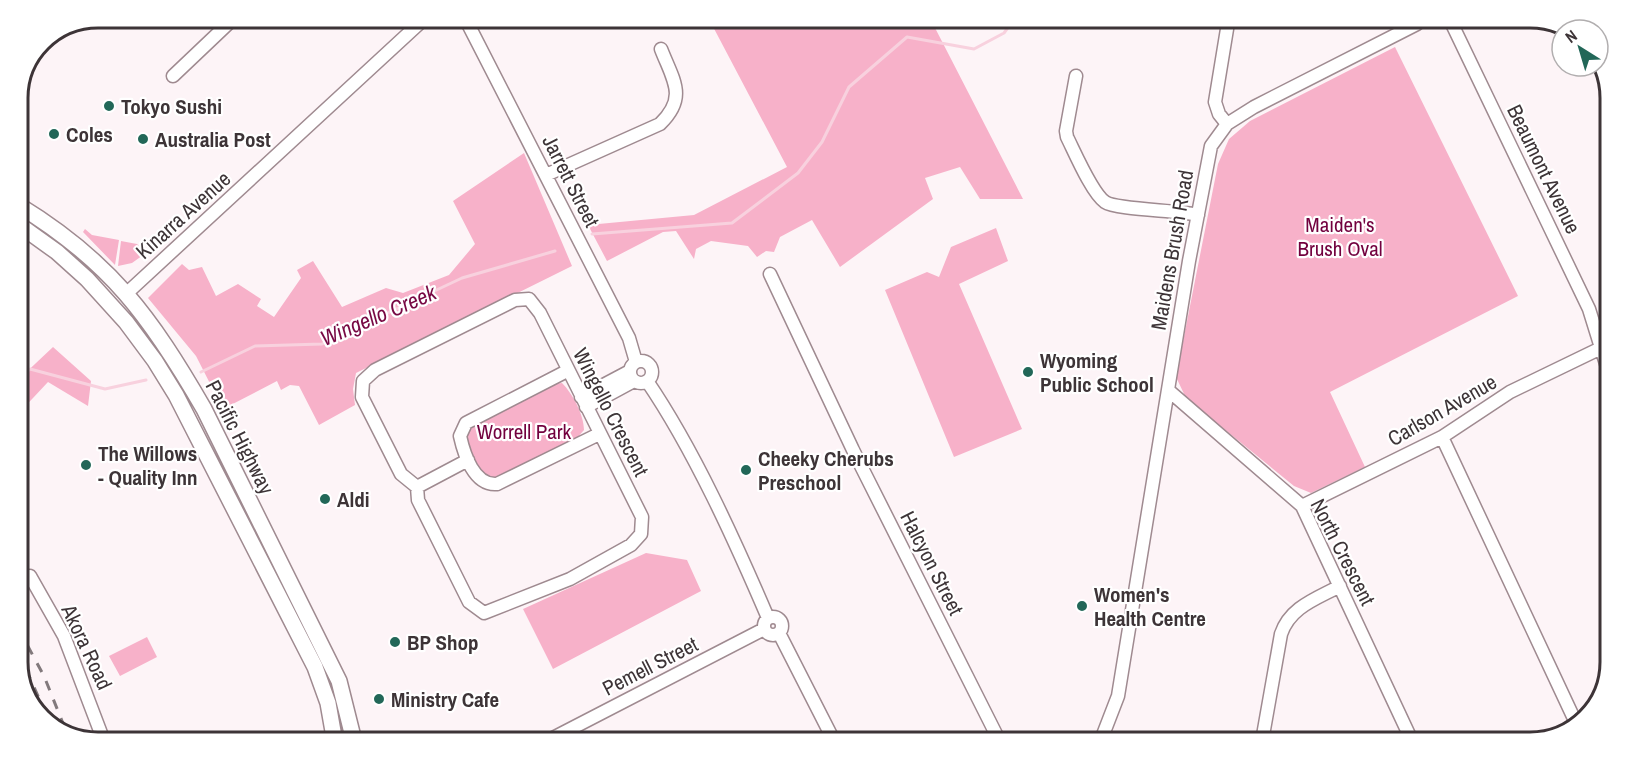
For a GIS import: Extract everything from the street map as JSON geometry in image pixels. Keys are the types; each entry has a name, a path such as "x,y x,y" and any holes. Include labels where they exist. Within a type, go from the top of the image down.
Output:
{"main road":[{"name":"Pacific Highway","path":"29,212 76,244 126,293 156,329 204,409 339,681 352,732"},
{"name":"Pacific Highway","path":"29,232 57,252 98,290 144,346 176,395 315,667 328,703 333,732"},
{"path":"126,293 125,305 164,361 176,395"}],"street":[{"path":"173,76 224,28"},
{"name":"Kinarra Avenue","path":"126,293 414,28"},
{"name":"Jarrett Street","path":"470,28 629,338 637,374 672,422 745,564 766,623"},
{"path":"1227,28 1215,102 1219,114 1227,123"},
{"name":"Maidens Brush Road","path":"1104,732 1118,696 1211,146 1227,123 1409,28"},
{"name":"Beaumont Avenue","path":"1454,28 1590,309 1599,342"},
{"path":"546,175 660,124 673,112 677,97 675,84 661,49"},
{"path":"1076,76 1066,131 1100,197 1112,205 1179,210 1198,214"},
{"name":"Halcyon Street","path":"770,274 853,450 995,732"},
{"name":"Wingello Crescent","path":"529,299 540,313 567,370 642,517 641,534 631,545 570,579 494,611 484,613 469,603 418,500 417,487 401,474 362,397 363,381 375,370 515,300 529,299"},
{"name":"Carlson Avenue","path":"1302,506 1442,437 1510,392 1599,349"},
{"path":"567,370 466,423 460,435 468,460 482,481 489,485 497,484 599,434"},
{"path":"583,402 637,374"},
{"name":"North Crescent","path":"1168,390 1302,506 1408,732"},
{"path":"1442,437 1573,716"},
{"path":"417,487 468,460"},
{"name":"Akora Road","path":"30,576 64,636 100,732"},
{"path":"1264,732 1281,634 1286,621 1297,610 1340,586"},
{"path":"766,623 771,635 779,633 829,732"},
{"name":"Pemell Street","path":"564,732 766,623"}],"green space":[{"path":"714,28 935,28 1023,199 980,199 960,167 925,178 933,199 840,267 812,220 780,237 774,252 766,251 757,257 748,246 711,241 696,249 694,259 676,231 663,232 607,261 588,225 694,215 787,167"},
{"name":"Maiden's Brush Oval","path":"1395,47 1518,296 1330,392 1365,467 1311,493 1294,486 1186,398 1176,377 1218,164 1229,139 1250,121"},
{"path":"524,153 572,266 356,373 353,389 355,405 319,425 299,386 290,385 281,390 277,381 223,409 196,356 148,298 182,264 189,270 202,267 216,296 238,284 261,299 257,306 274,317 301,278 297,270 313,261 342,307 386,288 403,293 449,275 475,244 453,201"},
{"path":"996,228 1008,261 959,284 1022,429 954,457 885,290 927,272 939,277 951,247"},
{"path":"85,229 92,235 119,240 115,265 83,232"},
{"path":"121,241 137,244 146,253 132,263 118,266"},
{"path":"53,347 91,381 88,406 48,382 29,402 29,370"},
{"name":"Worrell Park","path":"562,383 577,405 582,418 584,430 577,438 497,478 490,477 480,470 465,440 470,426 551,384"},
{"path":"646,553 687,560 701,591 553,669 523,609"},
{"path":"147,637 157,657 120,676 109,656"}],"waterway":[{"name":"Wingello Creek","path":"592,234 732,223 798,173 822,142 849,87 907,37 974,49 1004,33 1008,28"},
{"name":"Wingello Creek","path":"201,372 255,346 322,344 462,278 555,251"},
{"name":"Wingello Creek","path":"29,370 105,389 146,380"}],"railway":[{"path":"29,648 44,676 62,721"},
{"path":"31,681 37,695"}],"place":[{"name":"Tokyo Sushi","path":"109,106"},
{"name":"Coles","path":"54,134"},
{"name":"Australia Post","path":"143,139"},
{"name":"Wyoming Public School","path":"1028,372"},
{"name":"The Willows - Quality Inn","path":"86,465"},
{"name":"Cheeky Cherubs Preschool","path":"746,470"},
{"name":"Aldi","path":"325,499"},
{"name":"Women's Health Centre","path":"1082,606"},
{"name":"BP Shop","path":"395,642"},
{"name":"Ministry Cafe","path":"379,699"}]}
